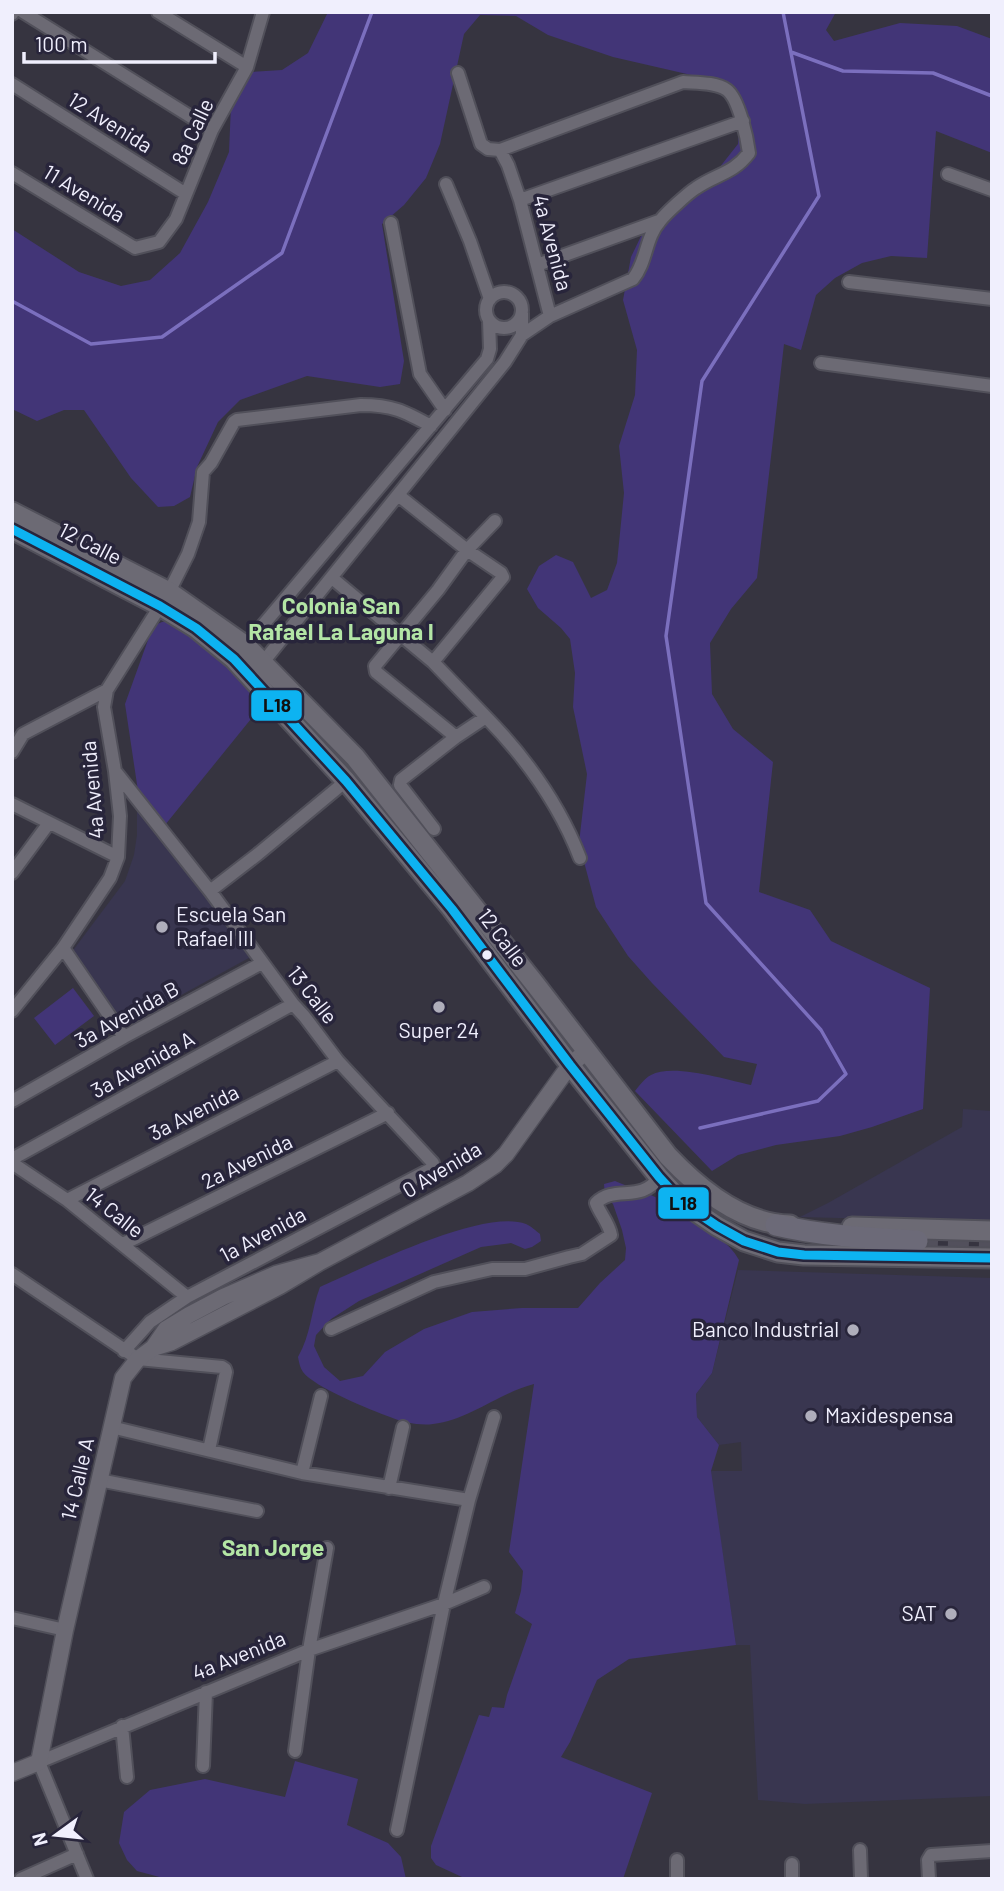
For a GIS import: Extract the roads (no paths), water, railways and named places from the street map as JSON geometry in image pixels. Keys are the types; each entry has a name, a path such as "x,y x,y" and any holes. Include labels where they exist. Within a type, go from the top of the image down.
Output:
{"highway":[{"path":"776,1225 839,1237 917,1241"}],"main road":[{"name":"12 Calle","path":"12,512 164,599 240,653 355,757 668,1156 707,1193 747,1214 776,1225 992,1231"},
{"name":"12 Calle","path":"12,529 164,599"},
{"name":"12 Calle","path":"256,669 452,909 659,1177 684,1203 735,1237 778,1252 804,1255 992,1258"},
{"path":"707,1193 722,1210 760,1235 760,1247"}],"street":[{"path":"23,12 212,130"},
{"path":"158,12 247,67"},
{"name":"8a Calle","path":"135,248 159,242 176,219 212,130 247,67 263,12"},
{"path":"458,73 481,144 488,149 500,150 679,83 705,84 726,89 731,93 743,121 749,153 740,164 694,189 659,221 648,241 639,271 633,279 550,316"},
{"name":"12 Avenida","path":"12,84 186,194"},
{"path":"520,200 743,121"},
{"name":"4a Avenida","path":"500,150 520,200 550,316 522,335"},
{"name":"11 Avenida","path":"12,173 135,248"},
{"path":"948,174 992,190"},
{"path":"446,184 490,299"},
{"path":"537,265 659,221"},
{"path":"391,223 420,374 445,410"},
{"path":"849,282 992,299"},
{"path":"240,653 487,359 490,349 486,310 490,299 498,293 509,292 514,295 521,303 522,335 505,362 256,669"},
{"path":"489,320 497,327 506,328 518,322 522,313"},
{"path":"821,363 992,386"},
{"path":"12,752 18,731 107,690 164,599 188,554 199,522 203,472 236,421 380,405 400,409 431,426"},
{"path":"397,495 501,573 503,578 433,662"},
{"path":"456,737 376,672 375,666 438,590 467,550 495,521"},
{"path":"332,578 433,662 512,743 563,821 580,858"},
{"name":"4a Avenida","path":"12,1011 63,948 110,878 118,857 120,816 116,771 104,708 107,690"},
{"path":"433,830 400,783 456,737 486,717"},
{"name":"13 Calle","path":"116,771 338,1061 433,1163 431,1169"},
{"path":"210,891 258,855 346,781"},
{"path":"12,804 118,857"},
{"path":"12,873 49,823"},
{"path":"63,948 124,1037"},
{"name":"3a Avenida B","path":"12,1101 262,963"},
{"name":"3a Avenida A","path":"12,1161 293,1004"},
{"name":"0 Avenida","path":"131,1355 153,1348 166,1329 223,1297 276,1274 320,1262 468,1183 506,1153 570,1065 587,1051"},
{"name":"3a Avenida","path":"67,1200 338,1061"},
{"name":"2a Avenida","path":"123,1244 388,1113"},
{"name":"14 Calle","path":"12,1161 67,1200 187,1297"},
{"name":"1a Avenida","path":"131,1355 150,1322 187,1297 431,1169"},
{"path":"331,1329 434,1282 492,1269 525,1269 582,1254 611,1235 596,1203 600,1199 608,1195 646,1190 659,1177"},
{"path":"12,1273 131,1355 225,1369 209,1450"},
{"name":"14 Calle A","path":"39,1762 65,1630 111,1427 131,1355"},
{"path":"302,1473 321,1396"},
{"path":"397,1829 444,1604 469,1500 494,1417"},
{"path":"111,1427 302,1473 469,1500"},
{"path":"389,1488 403,1427"},
{"path":"99,1480 257,1511"},
{"path":"295,1751 327,1548"},
{"name":"4a Avenida","path":"12,1773 309,1650 444,1604 484,1587"},
{"path":"12,1618 65,1630"},
{"path":"203,1766 206,1692"},
{"path":"122,1726 127,1777"},
{"path":"39,1762 87,1879"},
{"path":"859,1850 861,1879"},
{"path":"929,1879 928,1860 931,1855 992,1851"},
{"path":"21,1879 77,1854"},
{"path":"677,1860 677,1879"},
{"path":"792,1864 792,1879"}],"waterway":[{"path":"12,301 91,344 162,337 282,253 372,12"},
{"path":"700,1128 818,1101 846,1074 821,1030 706,903 666,636 702,381 819,196 783,12"},
{"path":"791,52 843,71 933,73 992,96"}],"tunnel":[{"path":"917,1241 992,1244"}],"place":[{"name":"Escuela San Rafael III","path":"162,927"},
{"name":"Super 24","path":"439,1007"},
{"name":"Banco Industrial","path":"853,1330"},
{"name":"Maxidespensa","path":"811,1416"},
{"name":"SAT","path":"951,1614"}],"district":[{"name":"Colonia San Rafael La Laguna I","path":"341,619"},
{"name":"San Jorge","path":"273,1548"}]}
